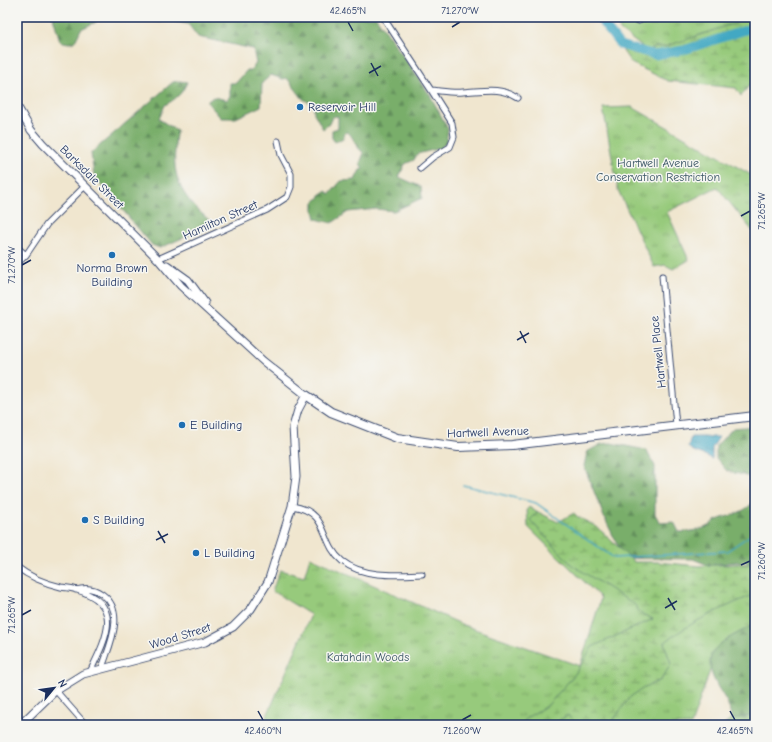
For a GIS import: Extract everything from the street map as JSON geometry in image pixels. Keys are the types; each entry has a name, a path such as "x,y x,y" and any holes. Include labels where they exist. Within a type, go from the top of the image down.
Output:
{"main road":[{"name":"Hartwell Avenue","path":"306,395 331,412 376,431 397,438 458,447 512,445 755,416"}],"street":[{"path":"383,17 452,123 454,137 450,147 433,157 420,168"},
{"path":"629,17 639,21 646,17"},
{"path":"431,90 463,92 489,89 509,92 518,98"},
{"name":"Barksdale Street","path":"17,106 31,130 158,259 181,286"},
{"name":"Hamilton Street","path":"158,259 267,210 287,197 291,187 291,174 281,156 278,141"},
{"path":"17,264 26,255 47,224 85,186"},
{"path":"17,247 26,255"},
{"name":"Barksdale Street","path":"158,259 188,280"},
{"name":"Hartwell Place","path":"662,276 676,425"},
{"name":"Hartwell Avenue","path":"188,280 214,314"},
{"name":"Hartwell Avenue","path":"181,286 214,314 263,361 306,395"},
{"name":"Wood Street","path":"20,725 56,691 83,674 190,647 221,636 233,628 251,609 268,582 292,506 296,477 293,427 306,395"},
{"path":"292,506 306,508 324,529 334,554 343,562 356,569 378,574 422,574"},
{"path":"17,567 41,582 76,590 99,601 105,608 108,616 105,636 90,672"},
{"path":"76,590 89,588 97,590 111,603 114,611 116,621 114,633 102,668"},
{"path":"56,691 86,725"},
{"path":"200,725 217,725"}],"green space":[{"path":"53,17 97,17 96,22 81,29 76,39 72,43 69,43 60,41"},
{"path":"130,17 376,17 430,95 448,129 446,143 441,148 417,154 414,160 405,164 399,177 421,187 422,198 394,211 376,209 348,212 332,223 316,219 314,202 320,195 326,191 330,194 341,181 355,180 360,170 363,169 360,163 364,153 348,132 345,133 343,138 335,142 332,138 332,130 338,128 338,116 332,117 329,124 323,129 314,113 314,105 303,99 287,78 283,79 271,75 262,83 261,106 236,118 221,118 207,102 213,97 227,100 230,96 230,83 236,83 247,70 251,71 256,63 253,49 198,37 188,24 161,19 160,22"},
{"path":"611,17 753,17 664,48 656,47 644,52 645,49 621,31"},
{"path":"755,17 755,78 741,96 736,88 668,81 631,63 615,39 644,52 656,47 664,47"},
{"path":"173,82 187,82 178,96 165,105 159,119 177,131 175,140 175,162 179,183 189,201 214,224 160,248 152,245 94,176 91,153"},
{"name":"Hartwell Avenue Conservation Restriction","path":"632,107 755,177 755,234 717,187 667,212 689,260 673,269 665,265 654,267 618,190 603,108"},
{"path":"755,426 755,488 751,477 727,471 716,458 716,446 733,428"},
{"path":"611,443 646,450 655,466 655,514 660,523 674,522 679,532 702,529 709,526 716,520 744,510 753,502 755,497 755,565 745,561 708,565 693,559 614,558 641,557 623,556 604,517 584,466 587,452 601,444"},
{"name":"Katahdin Woods","path":"529,507 691,616 755,573 755,682 712,665 691,725 263,725 311,615 272,591 280,570 304,577 310,557 466,626 580,666 601,598 528,527 527,509"},
{"path":"538,512 558,522 574,513 578,517 597,527 634,562 658,562 698,566 755,563 755,594 696,622 674,635 664,643 671,664 661,680 647,686 630,697 610,725 577,725 568,715 552,725 523,725 526,718 548,705 575,674 592,647 653,619 640,613 634,604 572,565 530,520"},
{"path":"755,624 755,715 731,720 728,704 712,675 710,664 711,655 723,642"},
{"path":"755,715 755,725 724,725 731,720"}],"water":[{"path":"691,437 719,437 712,448 712,459 688,447"}],"waterway":[{"path":"598,17 620,45 655,55 684,50 755,27"},
{"path":"463,485 536,503 614,558 727,551 755,532"}],"place":[{"name":"Reservoir Hill","path":"300,107"},
{"name":"Norma Brown Building","path":"112,255"},
{"name":"E Building","path":"182,425"},
{"name":"S Building","path":"85,520"},
{"name":"L Building","path":"196,553"}]}
